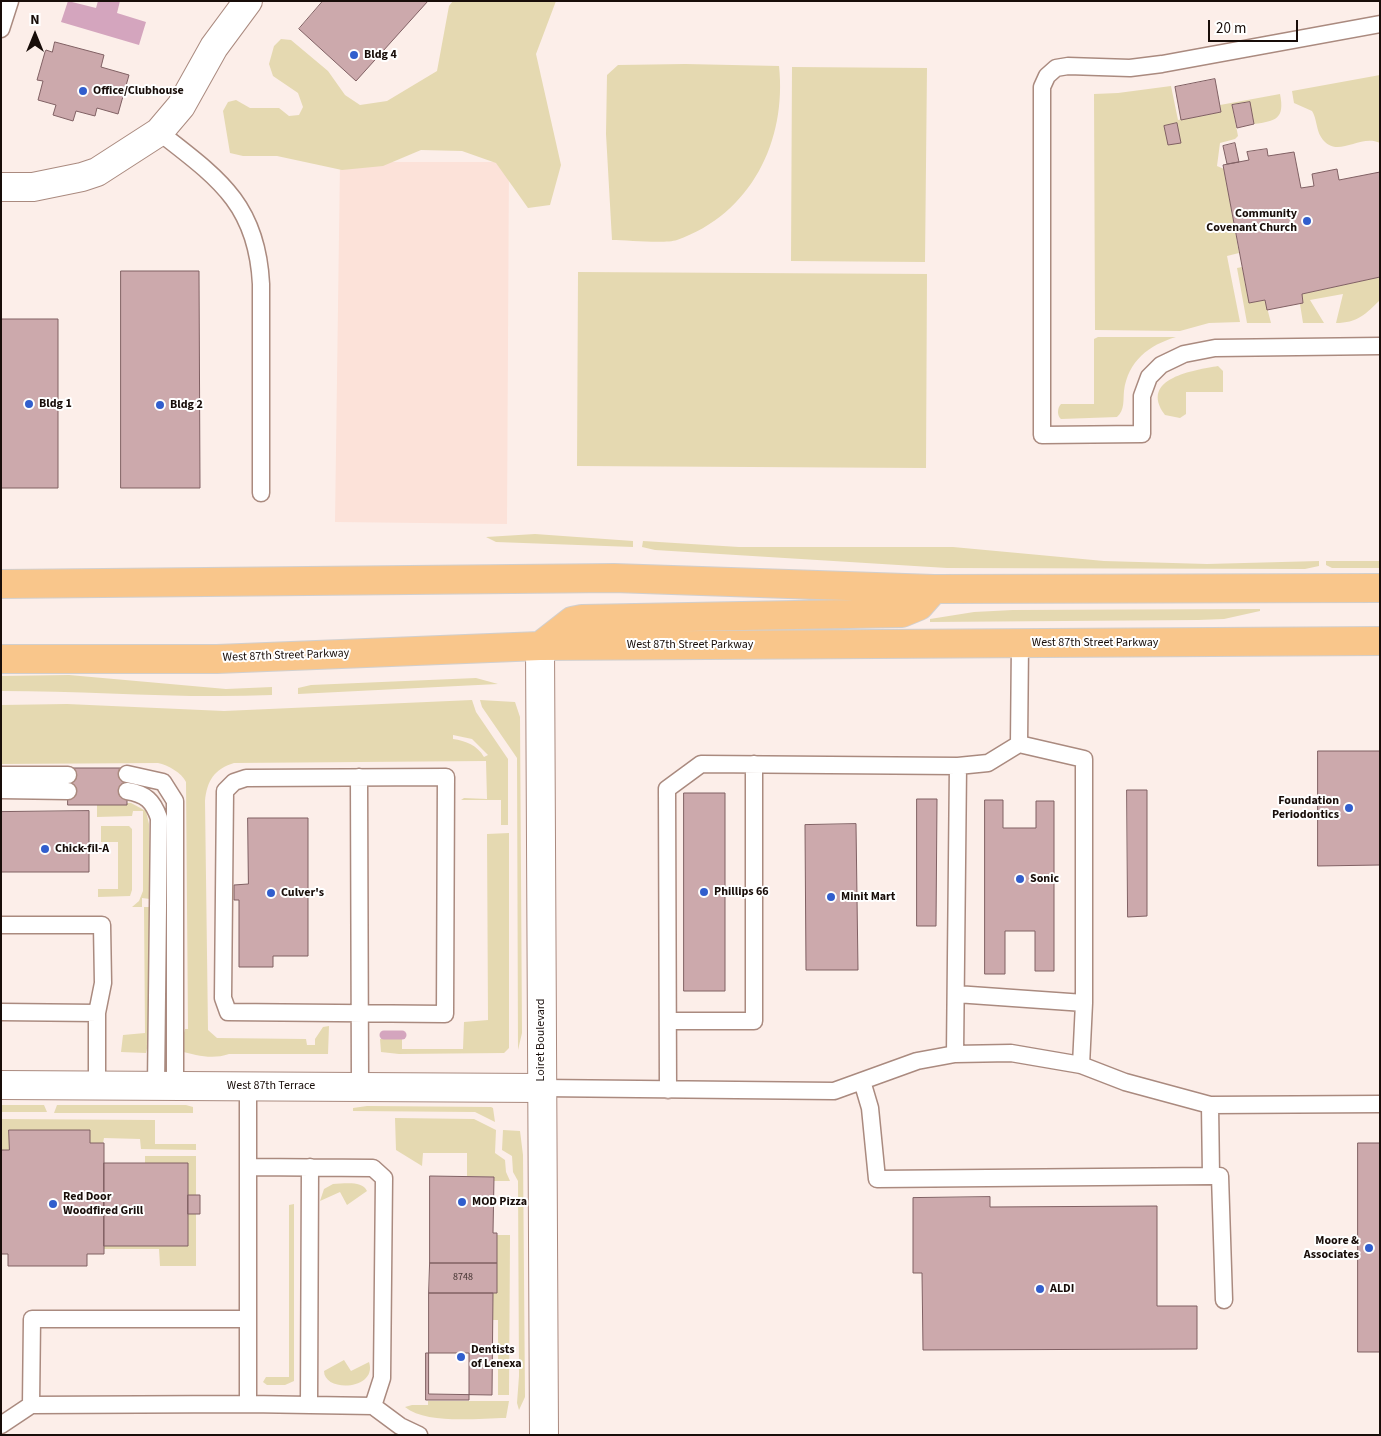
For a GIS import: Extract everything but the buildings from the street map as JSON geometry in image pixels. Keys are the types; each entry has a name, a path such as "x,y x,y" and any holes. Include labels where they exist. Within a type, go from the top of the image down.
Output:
{"main road":[{"path":"1,584 614,578 934,589 1380,588"},
{"path":"540,646 572,621 582,619 902,613 919,606 934,589"},
{"name":"West 87th Street Parkway","path":"1,659 217,659 540,646 1380,641"}],"street":[{"path":"1,187 32,187 68,182 90,175 159,132 181,106 214,47 248,1"},
{"name":"Loiret Boulevard","path":"540,646 544,1435"},
{"name":"West 87th Terrace","path":"1,1085 541,1088"}],"lane":[{"path":"1,29 10,1"},
{"path":"1380,24 1162,64 1130,68 1068,66 1056,68 1047,76 1042,87 1042,435 1142,434 1142,396 1149,377 1161,365 1184,354 1215,348 1380,346"},
{"path":"159,132 214,178 234,199 247,217 255,238 260,261 261,284 261,493"},
{"path":"1019,744 1020,643"},
{"path":"668,1090 667,789 701,764 958,766 988,763 1019,744 1084,759 1084,1003 1081,1065"},
{"path":"668,1021 754,1021 754,764"},
{"path":"955,1054 958,766"},
{"path":"127,774 163,782 175,801 166,1086"},
{"path":"1,775 68,783 1,790"},
{"path":"359,777 360,1086"},
{"path":"446,777 446,1014 360,1014 235,1014 228,1012 223,998 225,791 234,782 246,778 446,777"},
{"path":"127,791 139,793 150,799 159,818 166,1086"},
{"path":"1,925 102,925 103,983 96,1013 97,1085"},
{"path":"956,994 1084,1003"},
{"path":"1,1012 96,1013"},
{"path":"541,1088 834,1091 917,1061 955,1054 1012,1053 1081,1065 1125,1082 1210,1105 1380,1104"},
{"path":"862,1081 870,1108 877,1179 1220,1176 1224,1300"},
{"path":"248,1086 248,1404"},
{"path":"1210,1105 1211,1176"},
{"path":"248,1167 373,1168 384,1178 382,1378 373,1406"},
{"path":"309,1404 310,1167"},
{"path":"31,1405 32,1319 248,1319"},
{"path":"1,1425 31,1405 309,1404 373,1406 400,1426 419,1435"}],"shaded area":[{"path":"68,1 96,8 98,1 120,1 117,13 146,22 139,45 61,22"},
{"path":"453,1 556,1 536,54 561,165 550,205 528,208 496,163 462,151 421,150 383,166 342,170 277,156 243,156 230,153 223,111 228,102 236,100 250,108 279,108 289,116 299,115 303,107 298,93 273,76 269,64 274,46 281,39 291,40 328,71 345,95 360,105 387,101 437,71 449,6"},
{"path":"618,65 779,66 780,94 777,121 770,147 759,171 744,193 725,212 703,228 671,241 612,240 606,134 607,75"},
{"path":"792,67 927,68 925,262 791,261"},
{"path":"1380,75 1380,143 1364,141 1341,147 1327,144 1319,134 1312,111 1294,103 1292,91"},
{"path":"1171,86 1178,120 1221,112 1220,105 1280,94 1280,114 1268,122 1254,124 1249,102 1232,105 1238,136 1235,139 1220,143 1217,166 1224,169 1239,253 1227,256 1240,322 1209,323 1180,331 1095,330 1094,94"},
{"path":"340,162 509,162 507,524 335,522"},
{"path":"1242,267 1249,303 1265,300 1271,323 1247,323 1237,268"},
{"path":"578,272 927,274 926,468 577,466"},
{"path":"1380,277 1380,300 1361,317 1343,323 1336,323 1343,294 1310,300 1324,323 1303,323 1300,304 1303,303 1302,294"},
{"path":"1098,337 1176,337 1166,340 1149,350 1135,363 1126,380 1122,408 1117,417 1061,419 1058,412 1061,404 1094,404 1094,339"},
{"path":"1218,366 1223,371 1223,392 1186,392 1186,414 1180,418 1165,415 1159,402 1159,392 1164,384 1173,378 1196,370"},
{"path":"535,534 633,541 633,547 496,542 486,537"},
{"path":"643,541 739,547 953,547 1104,561 1207,564 1319,561 1319,566 1305,569 947,568 655,550 642,547"},
{"path":"1326,561 1380,561 1380,568 1332,568 1326,565"},
{"path":"1260,609 1260,611 1224,619 930,622 930,619 974,612 1013,610"},
{"path":"69,675 226,689 272,687 272,695 204,696 1,691 1,676"},
{"path":"476,678 498,684 298,694 298,688 311,685"},
{"path":"472,700 476,712 508,759 508,825 501,825 501,800 461,800 464,798 487,799 486,761 234,763 221,769 213,777 208,787 205,801 208,1030 217,1038 306,1039 307,1045 315,1045 315,1039 323,1027 329,1026 328,1054 229,1054 210,1057 179,1051 185,1029 188,1029 186,782 178,773 158,763 1,764 1,705 67,704 224,711","holes":["453,735 472,739 488,755 484,757 471,744 453,739"]},
{"path":"480,700 515,702 520,717 522,1033 518,1050 517,758 482,707"},
{"path":"97,803 131,803 146,811 149,824 150,899 142,898 142,907 132,907 139,901 143,891 143,811 133,811 132,816 97,817"},
{"path":"101,826 129,826 132,829 132,890 130,896 98,897 98,889 118,889 118,842 101,842"},
{"path":"509,833 509,1048 504,1053 399,1054 381,1052 380,1039 402,1039 402,1049 463,1049 464,1022 488,1020 487,834"},
{"path":"144,907 151,907 151,1031 146,1053 121,1052 123,1035 145,1033"},
{"path":"1,1105 44,1105 47,1112 1,1112"},
{"path":"57,1105 186,1105 193,1107 193,1113 54,1113"},
{"path":"367,1106 491,1107 493,1108 495,1122 475,1112 353,1111 353,1108"},
{"path":"395,1118 474,1119 496,1130 495,1153 505,1160 506,1172 510,1181 494,1181 494,1177 467,1176 467,1153 423,1153 422,1166 396,1150"},
{"path":"1,1119 155,1120 155,1144 196,1144 196,1150 141,1149 140,1139 104,1138 103,1143 90,1143 89,1130 9,1130 9,1150 1,1150"},
{"path":"503,1130 520,1131 523,1155 525,1397 519,1410 517,1403 519,1376 518,1181 513,1172 512,1156 502,1150"},
{"path":"145,1156 196,1156 196,1196 188,1196 188,1163 145,1163"},
{"path":"333,1184 357,1184 367,1191 347,1205 340,1192 320,1201 324,1189"},
{"path":"294,1204 294,1381 285,1385 267,1385 263,1382 266,1377 289,1377 289,1205"},
{"path":"188,1213 196,1213 196,1266 160,1266 159,1249 104,1249 104,1246"},
{"path":"497,1235 510,1235 509,1395 498,1395 498,1320 493,1320 493,1293 497,1293"},
{"path":"344,1360 351,1371 369,1362 370,1371 366,1378 359,1383 341,1385 332,1383 326,1378 324,1371"},
{"path":"428,1401 509,1401 506,1418 439,1418 415,1413 405,1407 428,1405"}],"waterway":[{"path":"384,1035 402,1035"}],"place":[{"name":"Bldg 4","path":"354,55"},
{"name":"Office/Clubhouse","path":"83,91"},
{"name":"Community Covenant Church","path":"1307,221"},
{"name":"Bldg 1","path":"29,404"},
{"name":"Bldg 2","path":"160,405"},
{"name":"Foundation Periodontics","path":"1349,808"},
{"name":"Chick-fil-A","path":"45,849"},
{"name":"Sonic","path":"1020,879"},
{"name":"Phillips 66","path":"704,892"},
{"name":"Culver's","path":"271,893"},
{"name":"Minit Mart","path":"831,897"},
{"name":"MOD Pizza","path":"462,1202"},
{"name":"Red Door Woodfired Grill","path":"53,1204"},
{"name":"Moore & Associates","path":"1369,1248"},
{"name":"ALDI","path":"1040,1289"},
{"name":"Dentists of Lenexa","path":"461,1357"}]}
